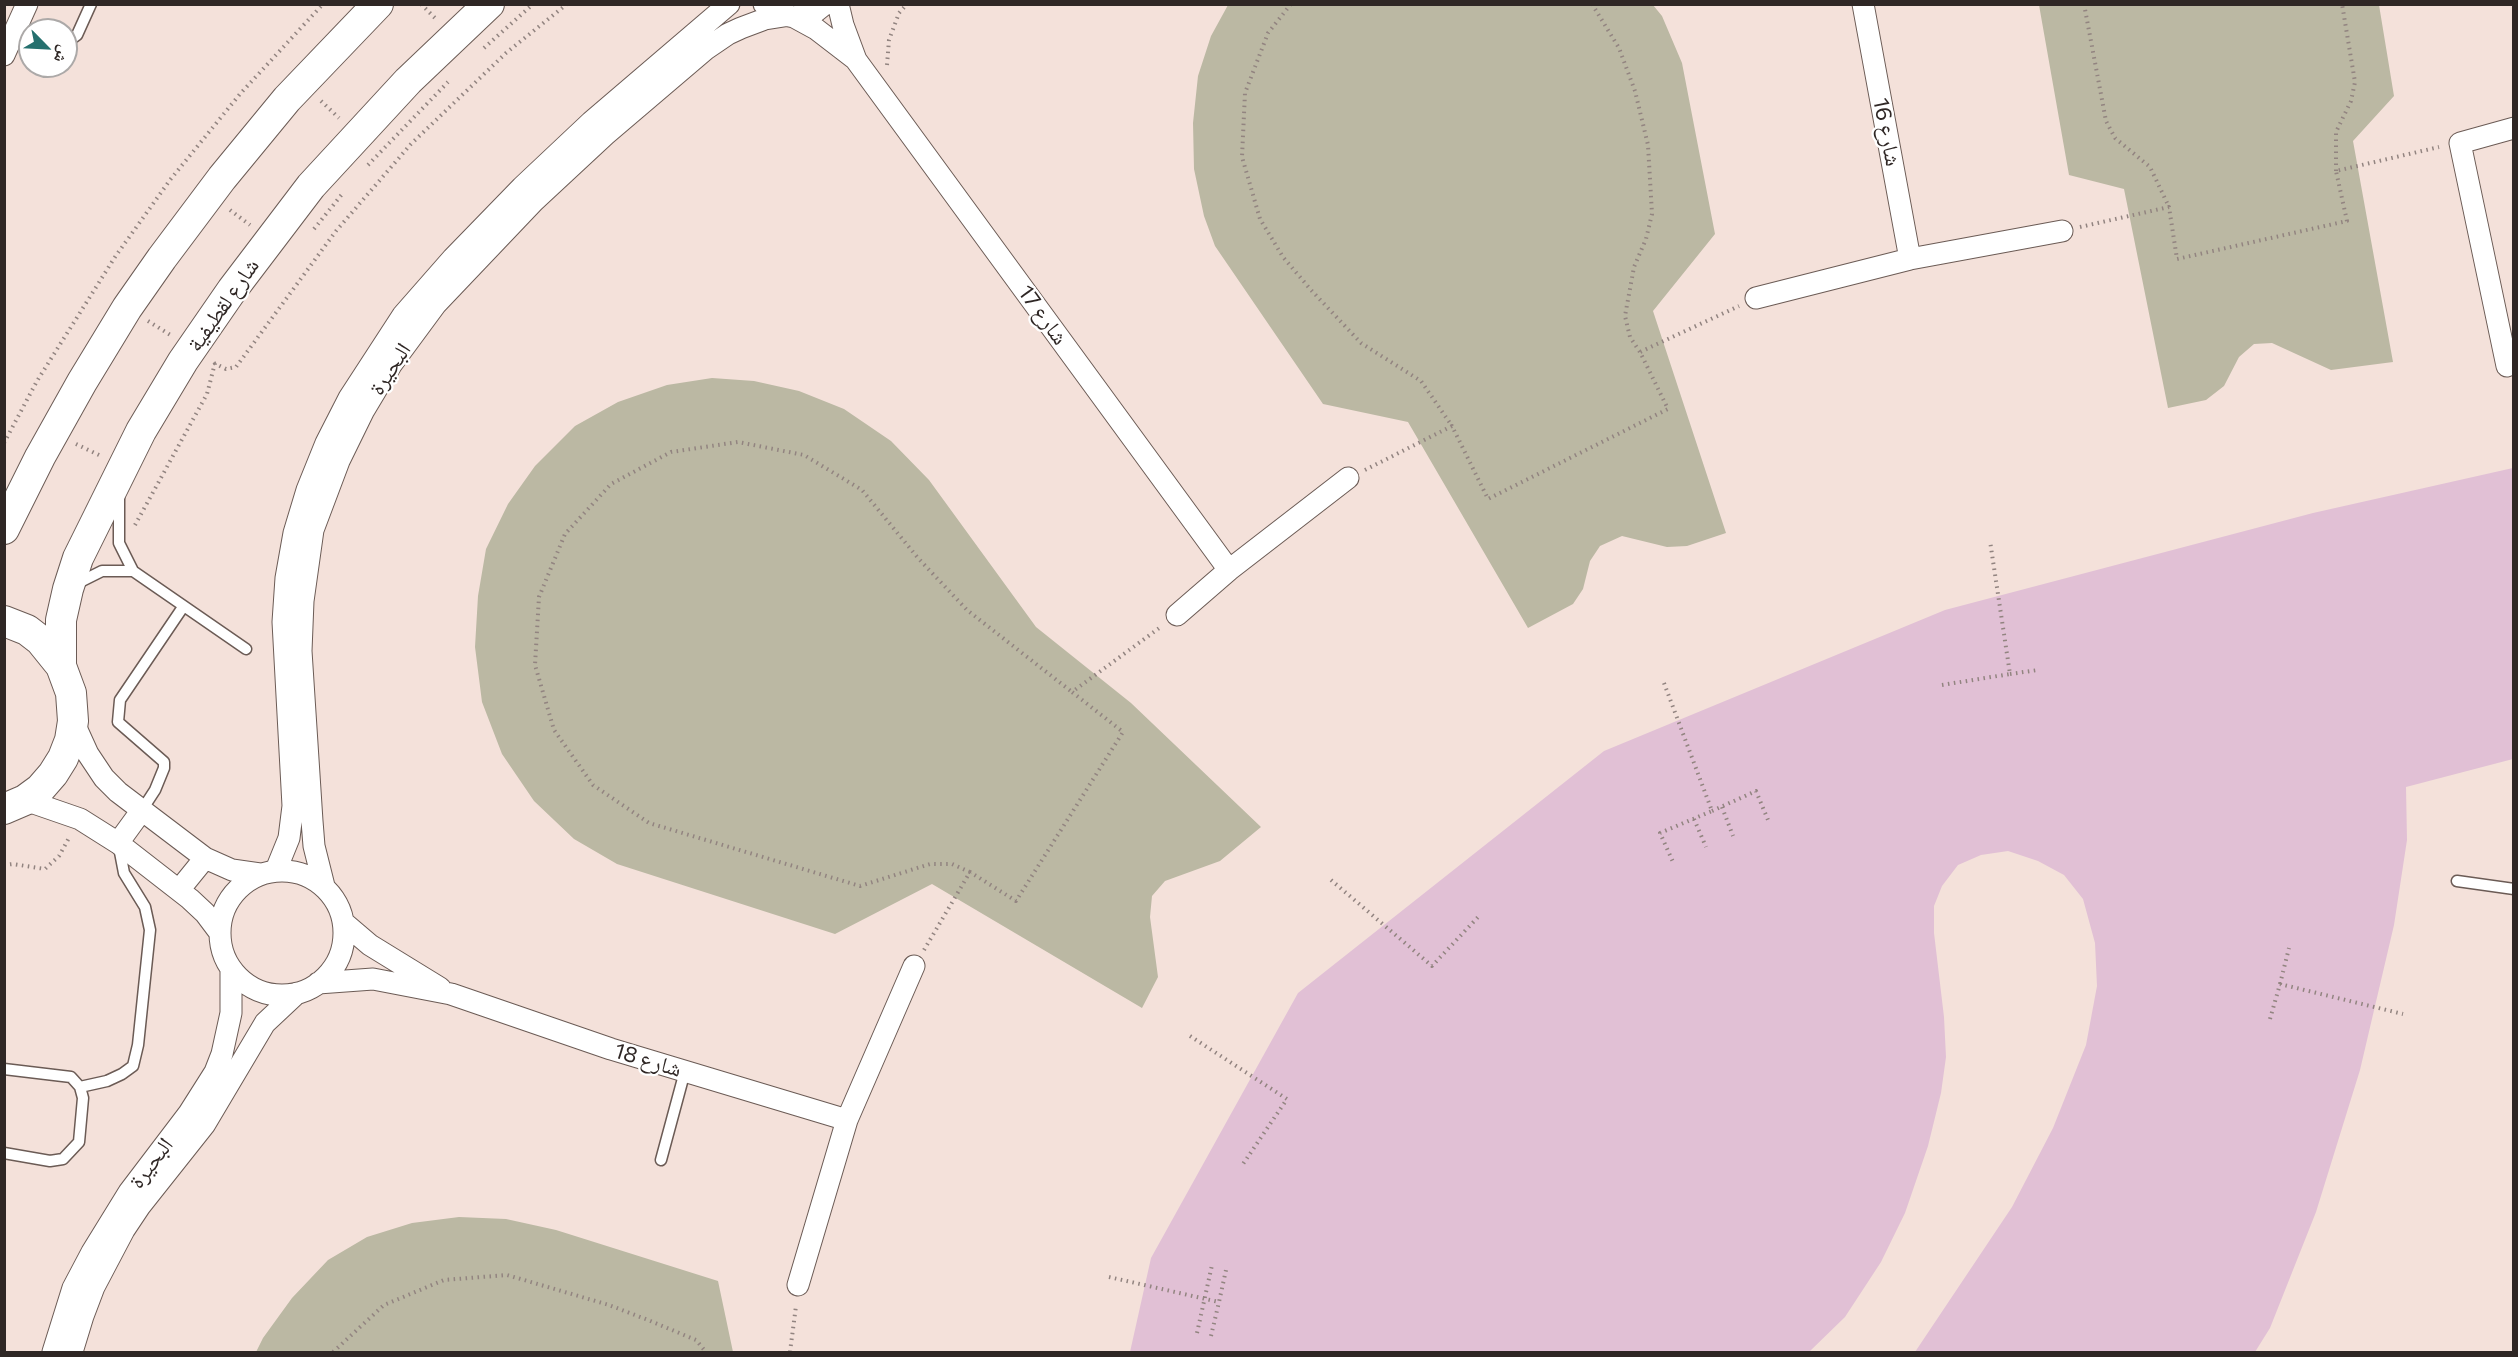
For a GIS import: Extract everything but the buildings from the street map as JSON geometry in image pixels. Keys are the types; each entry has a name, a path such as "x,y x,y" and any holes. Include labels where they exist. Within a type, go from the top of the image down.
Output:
{"street":[{"path":"4,529 54,433 127,308 209,195 303,83 378,4"},
{"name":"شارع لقطيفية","path":"61,666 62,620 68,589 78,558 141,431 208,355 231,290 311,186 408,81 489,4"},
{"name":"البحيرة","path":"268,872 289,838 293,806 295,676 301,651 303,601 313,530 369,384 436,304 534,201 577,148 729,4"},
{"name":"شارع 17","path":"764,4 816,29 856,60"},
{"name":"البحيرة","path":"577,148 728,34 765,20 815,12 825,4"},
{"name":"شارع 17","path":"838,4 856,60 1229,570"},
{"name":"شارع 16","path":"1863,4 1910,259"},
{"path":"4,55 18,37"},
{"path":"2507,366 2460,143 2514,129"},
{"path":"1756,298 1910,259 2062,231"},
{"path":"1177,615 1229,570 1348,478"},
{"path":"4,621 27,630 40,640 61,666 71,693 73,721 70,740 63,758 47,782 15,804"},
{"name":"البحيرة","path":"295,676 314,846 324,886"},
{"path":"15,804 80,819 118,843 205,913 219,933 225,958 231,970 239,979 260,991 285,995 297,993 318,983 333,968 342,949 343,922 339,909 324,886 310,876 293,871 232,870 205,858 141,810 104,778 88,754 73,721"},
{"path":"118,843 141,810"},
{"path":"179,890 205,858"},
{"path":"219,933 222,915 230,897 243,883 268,872"},
{"name":"شارع 18","path":"343,922 370,945 451,994"},
{"path":"798,1285 847,1120 914,966"},
{"name":"البحيرة","path":"52,1353 73,1288 122,1219 215,1072 222,1054 231,1013 231,970"},
{"name":"شارع 18","path":"318,983 373,979 451,994 611,1049 847,1120"},
{"name":"البحيرة","path":"72,1353 94,1287 108,1258 122,1219 205,1124 264,1023 297,993"}],"lane":[{"path":"78,33 91,4"},
{"path":"119,474 119,543 133,571 246,649"},
{"path":"68,589 102,571 133,571"},
{"path":"141,810 156,790 164,762 118,722 120,700 183,607"},
{"path":"80,1087 107,1081 122,1074 133,1066 138,1045 150,930 145,907 124,873 118,843"},
{"path":"2457,880 2514,889"},
{"path":"4,1069 71,1077 80,1087 83,1098 79,1142 63,1159 50,1161 4,1153"},
{"path":"661,1160 685,1071"}],"path":[{"path":"5,443 43,371 115,257 170,180 240,94 323,4"},
{"path":"480,51 533,4"},
{"path":"127,308 208,355 226,369 236,367 336,231 411,144 506,53 567,4"},
{"path":"888,72 886,65 889,40 899,13 907,4"},
{"path":"1292,4 1268,33 1245,93 1242,157 1260,219 1283,256 1317,298 1361,343 1421,381 1452,426 1488,499 1668,409 1640,352 1630,337 1625,316 1634,267 1646,239 1652,214 1648,145 1635,91 1619,48 1592,4"},
{"path":"2084,4 2106,121 2115,138 2150,168 2169,207 2177,259 2347,221 2336,171 2336,132 2351,101 2355,82 2342,4"},
{"path":"361,173 454,75"},
{"path":"303,83 357,136"},
{"path":"2336,171 2460,143"},
{"path":"309,234 345,190"},
{"path":"209,195 270,240"},
{"path":"2062,231 2169,207"},
{"path":"1640,352 1756,298"},
{"path":"119,543 133,529 207,393 208,355"},
{"path":"1348,478 1452,426"},
{"path":"54,433 119,474"},
{"path":"738,442 804,455 862,490 967,610 1072,692 1123,732 1016,901 970,872 952,864 930,864 860,886 649,823 593,784 554,730 535,665 539,597 565,534 611,484 671,452 738,442"},
{"path":"1990,541 2010,674"},
{"path":"1072,692 1177,615"},
{"path":"1942,685 2038,670"},
{"path":"1664,683 1712,811"},
{"path":"1673,862 1660,833 1756,791 1768,820"},
{"path":"1722,807 1733,836"},
{"path":"4,865 13,864 45,869 59,856 80,819"},
{"path":"1694,819 1706,847"},
{"path":"914,966 970,872"},
{"path":"1331,880 1432,966 1479,916"},
{"path":"2270,1019 2289,948"},
{"path":"2280,984 2403,1014"},
{"path":"1190,1036 1287,1099 1243,1164"},
{"path":"1197,1333 1212,1265"},
{"path":"1211,1336 1226,1270"},
{"path":"333,1353 336,1347 384,1305 444,1280 507,1275 609,1305 648,1320 696,1340 706,1353"},
{"path":"1109,1278 1219,1302"},
{"path":"790,1353 798,1285"}],"shaded area":[{"path":"1228,5 1653,5 1662,16 1682,63 1715,234 1653,311 1726,533 1687,546 1667,547 1622,536 1600,546 1590,561 1583,589 1573,604 1528,628 1408,422 1323,404 1215,246 1204,216 1194,169 1193,123 1198,76 1211,36"},
{"path":"2039,5 2379,5 2394,96 2353,141 2393,362 2331,370 2272,343 2254,344 2239,357 2224,386 2206,400 2168,408 2124,189 2069,175"},
{"path":"712,378 754,381 799,391 844,409 891,441 929,480 1036,627 1131,703 1261,827 1220,861 1165,881 1152,896 1150,917 1158,977 1142,1008 932,884 835,934 617,864 574,839 534,801 502,754 482,702 475,647 478,596 486,549 508,504 535,466 575,426 618,402 667,385"},
{"path":"2513,468 2513,759 2406,787 2407,840 2394,925 2360,1070 2316,1212 2270,1328 2255,1352 1915,1352 2012,1207 2053,1128 2086,1045 2097,986 2095,943 2083,899 2064,875 2038,861 2008,851 1981,855 1958,865 1942,886 1934,906 1934,933 1944,1017 1946,1057 1941,1093 1928,1146 1905,1213 1881,1262 1845,1317 1809,1352 1130,1352 1151,1258 1298,993 1604,751 1945,610 2313,513"},
{"path":"459,1217 506,1219 556,1230 718,1281 733,1352 256,1352 263,1338 292,1298 328,1260 367,1237 412,1223"}]}
